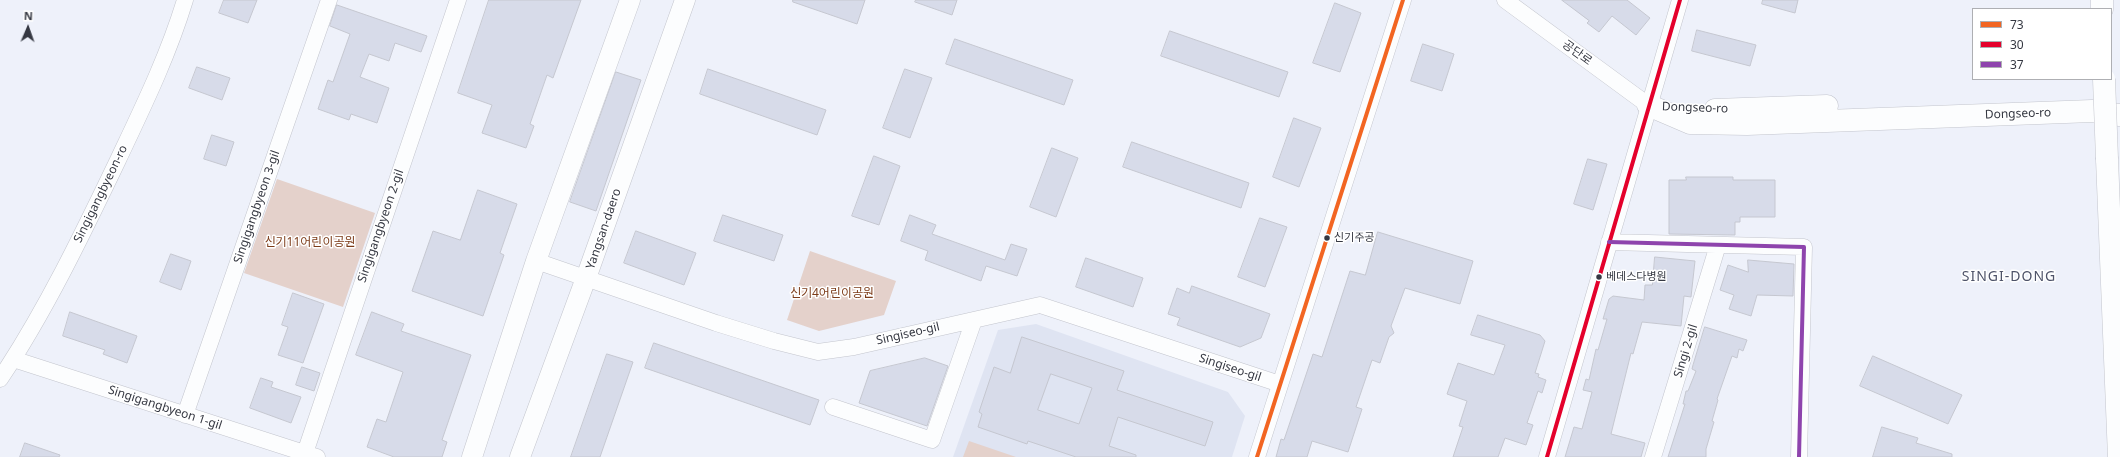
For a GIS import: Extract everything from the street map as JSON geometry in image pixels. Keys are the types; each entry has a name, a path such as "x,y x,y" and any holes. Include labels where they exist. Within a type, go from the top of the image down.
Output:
{"highway":[{"path":"2104,80 2119,457"},
{"name":"Dongseo-ro","path":"1648,106 1711,111 2101,96 2120,100"},
{"name":"Dongseo-ro","path":"1648,106 1690,123 1747,124 2092,111 2120,115"}],"main road":[{"path":"472,457 536,261 630,0"},
{"name":"Yangsan-daero","path":"520,457 586,278 685,0"}],"street":[{"name":"Singigangbyeon-ro","path":"0,379 13,359 95,209 158,74 185,0"},
{"name":"Singigangbyeon 3-gil","path":"185,415 329,0"},
{"name":"Singigangbyeon 2-gil","path":"311,455 458,0"},
{"path":"1257,457 1402,0"},
{"name":"공단로","path":"1505,0 1648,106"},
{"path":"1547,457 1680,0"},
{"path":"1609,242 1804,247 1800,457"},
{"name":"Singi 2-gil","path":"1653,457 1718,245"},
{"name":"Singiseo-gil","path":"536,261 724,325 818,352 854,347 1040,305 1047,306 1280,384"},
{"path":"833,407 932,440 974,320"},
{"name":"Singigangbyeon 1-gil","path":"13,359 311,455"}],"shaded area":[{"path":"1036,324 1228,392 1245,416 1232,457 953,457 998,330"}],"green space":[{"name":"신기11어린이공원","path":"277,179 375,213 343,307 244,273"},
{"name":"신기4어린이공원","path":"810,251 896,281 884,315 819,331 787,320"},
{"path":"969,441 1016,457 963,457"}],"building":[{"path":"224,0 257,0 248,23 219,13"},
{"path":"489,0 581,0 553,78 547,75 530,124 534,126 526,148 482,133 492,105 458,93"},
{"path":"793,0 865,0 857,24 793,2"},
{"path":"916,0 957,0 952,15 915,2"},
{"path":"1562,0 1627,0 1650,18 1636,35 1612,16 1599,32 1587,23 1589,21"},
{"path":"1763,0 1798,0 1795,13 1762,4"},
{"path":"1335,3 1361,13 1340,72 1313,63"},
{"path":"337,5 427,36 421,52 395,43 389,61 369,54 360,77 389,88 377,123 351,114 349,120 318,109 328,80 333,82 350,34 330,26"},
{"path":"1697,30 1756,45 1750,66 1692,51"},
{"path":"1170,31 1288,72 1279,97 1161,56"},
{"path":"955,39 1073,80 1064,105 946,64"},
{"path":"1423,44 1454,54 1442,91 1411,81"},
{"path":"197,67 230,78 222,100 189,88"},
{"path":"708,69 826,110 817,135 700,94"},
{"path":"905,69 932,78 910,138 883,128"},
{"path":"616,72 641,80 596,211 570,202"},
{"path":"1294,118 1321,128 1299,187 1273,177"},
{"path":"212,135 234,142 226,166 204,159"},
{"path":"1132,142 1249,183 1241,208 1123,167"},
{"path":"1052,148 1078,158 1056,217 1030,207"},
{"path":"874,156 900,166 879,225 852,216"},
{"path":"1588,159 1607,164 1593,210 1574,204"},
{"name":"베데스다병원","path":"1686,177 1733,177 1733,180 1775,180 1775,217 1740,217 1740,222 1735,222 1735,235 1669,234 1669,180 1686,180"},
{"path":"478,190 517,204 500,253 504,255 483,316 412,291 433,231 460,240"},
{"path":"723,215 783,235 774,261 714,241"},
{"path":"910,215 936,225 932,234 1005,260 1011,244 1027,249 1017,276 986,266 981,281 925,260 928,251 901,241"},
{"path":"1260,218 1287,227 1265,287 1238,277"},
{"path":"636,231 696,253 684,285 624,263"},
{"path":"1378,232 1473,261 1460,304 1405,288 1391,326 1394,333 1389,337 1380,363 1372,360 1356,407 1362,409 1348,452 1312,441 1307,457 1276,457 1281,439 1284,440 1313,354 1322,357 1350,271 1365,275"},
{"path":"171,254 191,261 181,290 160,282"},
{"path":"1655,257 1695,261 1691,297 1684,296 1681,326 1642,322 1633,354 1631,353 1611,434 1645,443 1641,457 1565,457 1574,427 1582,429 1592,392 1583,390 1586,379 1589,380 1596,349 1598,350 1607,319 1603,319 1609,299 1613,296 1644,300 1645,285 1652,285"},
{"path":"1086,258 1143,278 1133,307 1076,287"},
{"path":"1748,260 1794,264 1793,296 1757,295 1751,316 1729,309 1734,295 1720,290 1728,265 1748,272"},
{"path":"1192,286 1270,314 1261,338 1240,347 1177,325 1180,318 1168,314 1177,288 1189,293"},
{"path":"293,293 324,304 303,363 278,355 288,327 282,325"},
{"path":"70,312 137,336 127,363 103,354 105,350 63,336"},
{"path":"372,312 404,324 401,331 471,355 442,440 447,442 442,457 394,457 367,447 377,419 386,422 403,372 356,355"},
{"path":"1478,315 1540,335 1545,341 1535,373 1539,374 1538,377 1546,380 1542,393 1538,391 1527,423 1533,425 1526,445 1505,438 1498,457 1453,457 1463,427 1459,426 1467,401 1447,394 1458,363 1494,375 1505,345 1471,335"},
{"path":"1705,327 1747,340 1743,351 1739,349 1737,358 1732,356 1717,399 1712,421 1714,422 1706,449 1706,457 1668,457 1685,404 1683,404 1686,391 1688,391 1696,371 1692,369"},
{"path":"1022,337 1124,371 1117,390 1213,422 1205,446 1118,417 1109,446 1136,455 1136,457 1076,457 1028,441 1027,444 978,427 982,414 979,412 994,367 1010,373","holes":["1051,374 1092,388 1079,424 1038,410"]},
{"path":"654,343 819,400 810,425 645,368"},
{"path":"607,354 633,362 600,457 571,457"},
{"path":"1873,356 1962,395 1948,424 1860,386"},
{"path":"925,358 948,366 927,426 859,403 870,371"},
{"path":"302,367 320,373 314,391 296,385"},
{"path":"261,378 273,382 271,387 301,397 291,423 250,408"},
{"path":"1882,427 1918,438 1916,443 1952,454 1952,457 1873,457"},
{"path":"25,443 60,455 59,457 20,457"}],"transit line":[{"name":"73","path":"1257,457 1403,0"},
{"name":"30","path":"1547,457 1680,0"},
{"name":"37","path":"1609,242 1804,247 1799,457"}],"place":[{"name":"신기주공","path":"1327,238"},
{"name":"베데스다병원","path":"1599,277"}],"district":[{"name":"SINGI-DONG","path":"2009,277"}]}
